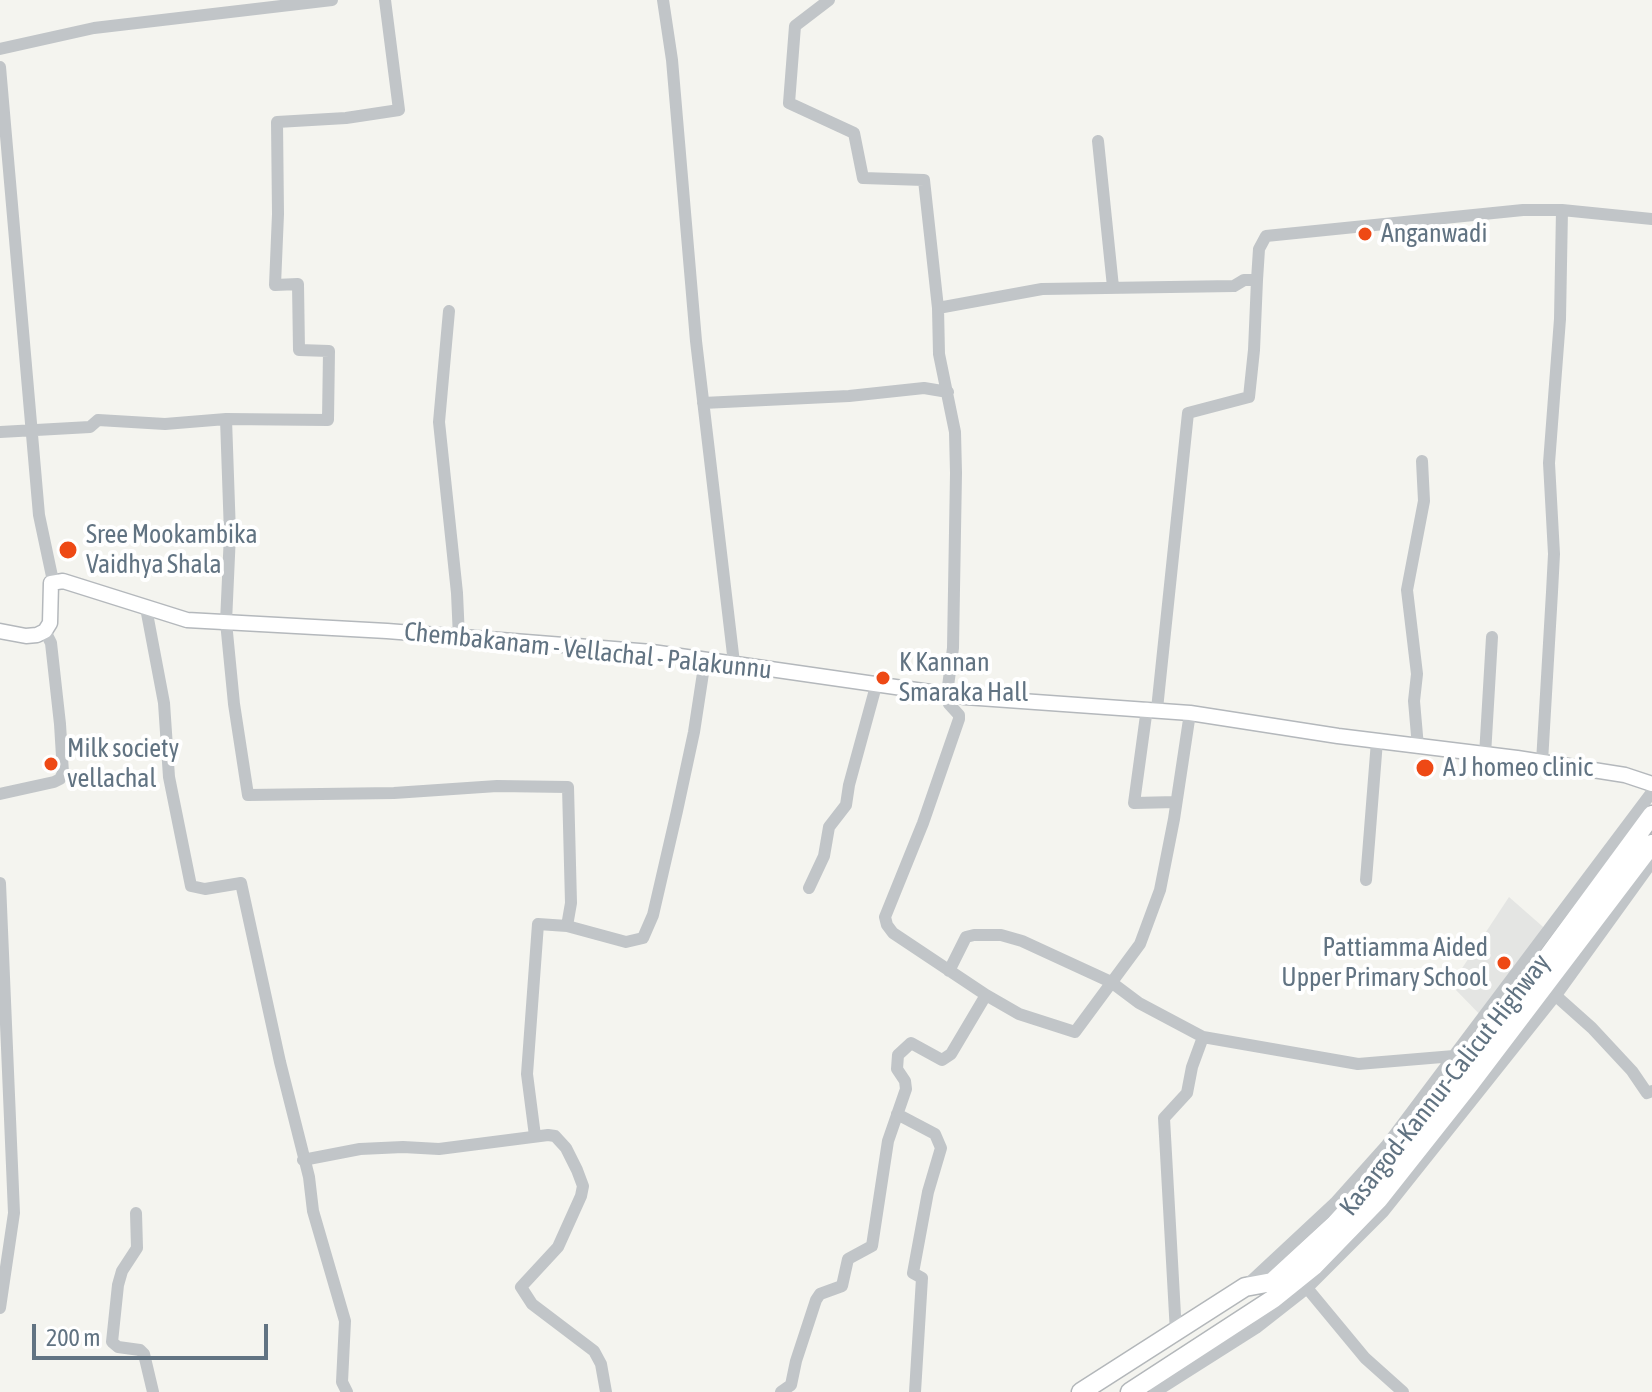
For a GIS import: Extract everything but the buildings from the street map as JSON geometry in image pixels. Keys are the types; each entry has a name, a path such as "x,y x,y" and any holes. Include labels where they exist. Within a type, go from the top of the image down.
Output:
{"highway":[{"name":"Kasargod-Kannur-Calicut Highway","path":"1081,1392 1245,1287 1272,1282 1335,1224 1372,1184 1515,1001 1652,815"},
{"name":"Kasargod-Kannur-Calicut Highway","path":"1130,1392 1273,1299 1314,1266 1379,1199 1652,844"}],"main road":[{"name":"Chembakanam - Vellachal - Palakunnu","path":"53,581 76,584 187,620 608,648 987,700 1190,713 1542,762 1625,775 1652,784"},
{"path":"0,631 26,636 45,631 50,623 50,588 53,581"}],"street":[{"path":"0,49 94,28 332,0"},
{"path":"0,432 90,427 98,420 165,424 226,419 328,420 329,351 299,350 298,284 275,285 277,122 346,118 399,110 385,0"},
{"path":"663,0 672,60 694,326 734,663"},
{"path":"829,0 795,26 789,103 854,133 863,178 924,180 938,308 939,354 955,432 953,648 947,694 949,704 959,719 923,823 885,917 893,933 1019,1014 1075,1032 1140,944 1160,890 1190,713"},
{"path":"0,67 6,221 32,431 39,515 53,581"},
{"path":"1098,141 1113,287"},
{"path":"1176,802 1134,803 1152,709 1188,413 1249,397 1259,249 1266,236 1523,210 1562,210 1652,219"},
{"path":"1542,762 1553,567 1549,463 1560,319 1562,210"},
{"path":"938,308 1042,289 1234,286 1244,280 1257,280"},
{"path":"449,311 439,422 459,638"},
{"path":"703,403 849,396 924,388 948,392"},
{"path":"226,419 230,534 226,622 234,704 248,795 394,793 497,786 568,787 571,903 567,926"},
{"path":"1418,747 1414,701 1417,674 1407,590 1424,501 1422,461"},
{"path":"146,608 164,703 169,777 191,886 205,889 241,883 309,1177 313,1211 345,1321 342,1382 347,1392"},
{"path":"0,794 54,782 63,773 51,643 45,631"},
{"path":"1485,755 1492,637"},
{"path":"535,1136 527,1074 538,924 567,926 626,942 643,938 653,915 677,811 705,660"},
{"path":"809,888 824,856 829,827 846,805 876,686"},
{"path":"1366,880 1377,741"},
{"path":"1245,1287 1335,1203 1386,1146 1652,792"},
{"path":"1155,1392 1256,1328 1307,1288 1383,1212 1555,995 1652,862"},
{"path":"0,883 14,1179 14,1213 0,1308"},
{"path":"949,971 966,937 1001,935 1022,941 1111,982 1139,1003 1203,1037 1358,1064 1454,1056"},
{"path":"781,1392 791,1385 816,1300 820,1294 842,1286 848,1259 872,1246 888,1141 906,1089 897,1069 898,1055 911,1043 942,1060 951,1054 986,995"},
{"path":"1555,995 1592,1028 1632,1071 1647,1093 1652,1091"},
{"path":"1176,1333 1164,1118 1187,1093 1203,1037"},
{"path":"897,1114 935,1134 941,1148 928,1192 913,1273 922,1278 915,1392"},
{"path":"303,1160 360,1149 439,1149 548,1135 559,1141 577,1170 583,1186 581,1196 558,1247 521,1287 539,1311 594,1351 601,1364 606,1392"},
{"path":"0,1181 14,1179"},
{"path":"136,1213 137,1248 122,1271 118,1285 112,1342 118,1347 140,1350 144,1354 153,1392"},
{"path":"1307,1288 1365,1358 1403,1392"}],"shaded area":[{"name":"Pattiamma Aided Upper Primary School","path":"1509,897 1558,940 1493,1028 1451,985"}],"place":[{"name":"Anganwadi","path":"1365,234"},
{"name":"Sree Mookambika Vaidhya Shala","path":"68,550"},
{"name":"K Kannan Smaraka Hall","path":"883,678"},
{"name":"Milk society vellachal","path":"51,764"},
{"name":"A J homeo clinic","path":"1425,768"},
{"name":"Pattiamma Aided Upper Primary School","path":"1504,963"}]}
